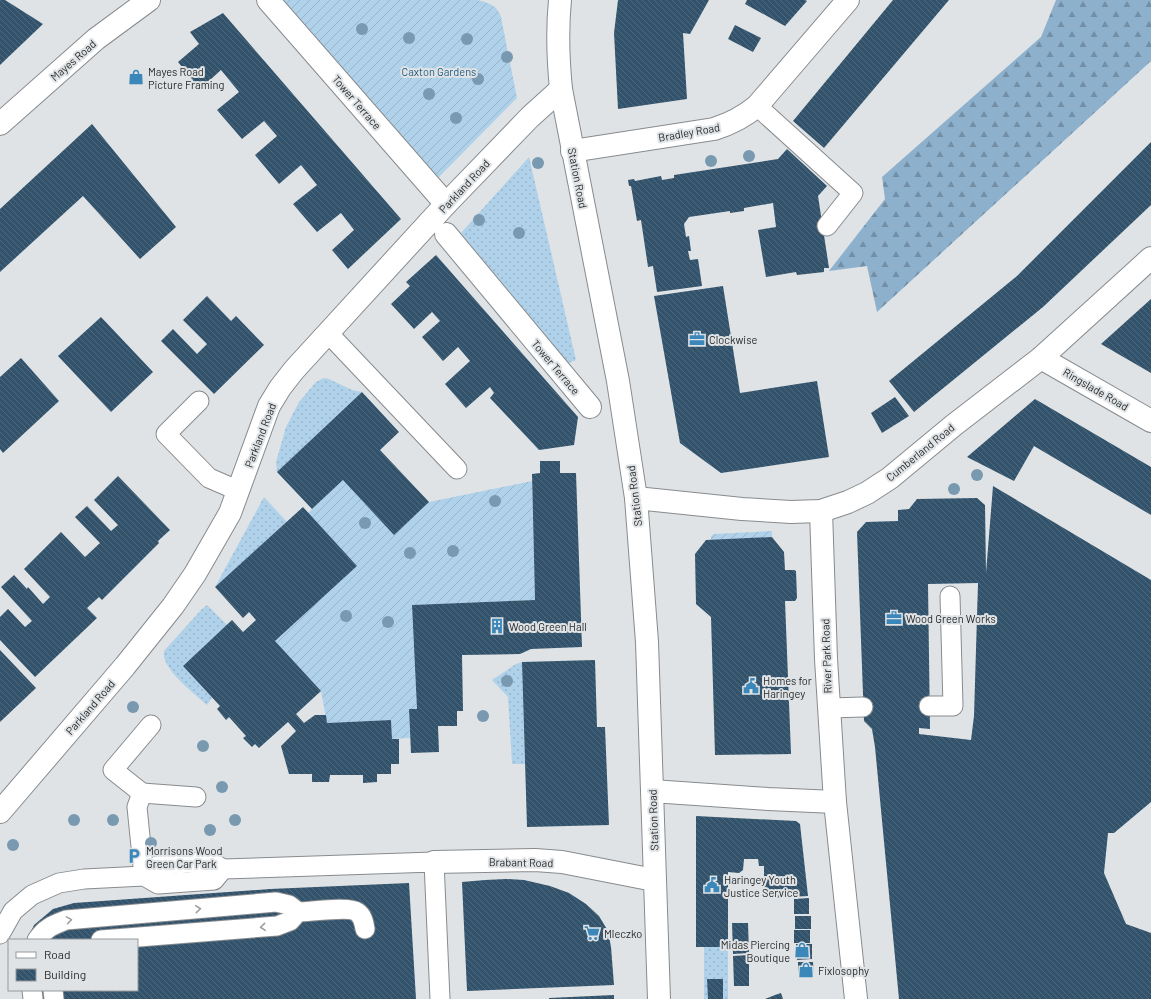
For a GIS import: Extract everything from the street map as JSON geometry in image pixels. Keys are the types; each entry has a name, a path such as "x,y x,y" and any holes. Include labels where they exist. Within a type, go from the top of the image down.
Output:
{"street":[{"name":"Mayes Road","path":"0,124 96,40 149,0"},
{"name":"Tower Terrace","path":"268,0 446,204"},
{"name":"Station Road","path":"560,0 557,23 560,88 616,373 636,498 647,642 659,999"},
{"name":"Bradley Road","path":"572,151 714,129 725,126 747,115 757,106 848,0"},
{"name":"Parkland Road","path":"0,812 125,666 173,606 195,574 230,513 269,406 280,388 328,333 446,204 560,88"},
{"name":"Tower Terrace","path":"446,234 590,407"},
{"name":"Cumberland Road","path":"636,498 775,511 821,511 848,502 867,493 890,478 954,424 1041,358 1151,258"},
{"name":"Ringslade Road","path":"1041,358 1151,421"},
{"name":"River Park Road","path":"821,511 829,708 835,802 856,999"},
{"path":"652,791 835,802"},
{"name":"Brabant Road","path":"434,862 535,860 562,862 654,880"}],"lane":[{"path":"757,106 859,193 827,226"},
{"path":"328,333 457,469"},
{"path":"199,401 166,434 208,478 239,491"},
{"path":"929,706 953,706 950,596"},
{"path":"829,708 863,707"},
{"path":"151,725 113,770 142,793 196,797"},
{"path":"0,934 13,911 32,895 59,883 84,879 144,876 137,807 142,793"},
{"path":"434,862 440,999"},
{"name":"Brabant Road","path":"144,876 158,884 214,880 223,869 434,862"},
{"path":"38,939 42,932 52,925 66,920 276,902 289,905 298,912 347,909 357,912 364,922 365,929"},
{"path":"114,939 277,926 290,921 298,912"}],"green space":[{"name":"Caxton Gardens","path":"281,0 477,0 489,4 495,7 501,17 517,98 437,179"},
{"path":"1056,0 1151,0 1151,61 877,312 867,266 829,271 885,199 882,177 1041,37"},
{"path":"529,157 576,360 566,364 461,233"},
{"path":"324,378 352,390 362,392 277,472 276,462 286,427 299,402 316,382"},
{"path":"343,480 429,502 532,481 535,600 412,605 417,709 409,709 410,738 392,739 391,720 327,723 321,691 275,641 357,566 308,513"},
{"path":"264,497 287,522 215,587"},
{"path":"772,531 772,537 711,540 711,536 714,534"},
{"path":"207,605 227,625 183,666 212,698 207,705 187,688 173,673 164,658 164,651"},
{"path":"522,662 525,764 512,764 508,697 492,680 516,664"},
{"path":"704,947 728,947 728,999 704,999"}],"building":[{"path":"0,0 5,0 43,24 0,65"},
{"path":"618,0 709,0 690,34 683,33 687,99 618,109 614,33"},
{"path":"747,0 807,1 785,26 745,4"},
{"path":"893,0 949,0 824,148 793,121"},
{"path":"223,13 401,219 348,269 332,250 354,230 341,213 317,232 293,204 317,185 301,165 279,184 255,155 277,136 264,121 242,139 217,110 239,92 221,70 200,89 178,62 199,44 190,32"},
{"path":"735,25 761,38 753,52 728,39"},
{"path":"92,124 176,227 140,259 83,196 0,272 0,209"},
{"path":"1151,142 1151,205 1043,307 914,412 889,381 1017,276"},
{"path":"787,149 827,186 818,196 829,268 824,268 824,272 797,275 796,272 766,277 758,230 776,227 773,203 744,208 744,211 730,213 730,211 689,217 684,224 686,237 689,236 691,251 688,251 690,260 698,259 702,286 657,292 653,266 648,267 641,220 637,221 631,186 629,186 628,180 634,179 635,181 661,176 662,180 674,178 674,175 778,159"},
{"path":"436,255 578,417 574,445 539,450 490,398 494,393 490,387 466,408 445,384 470,361 458,347 443,361 422,337 440,321 432,312 414,329 391,304 410,286 406,282"},
{"name":"Clockwise","path":"723,286 740,393 817,381 829,457 721,473 680,443 654,296"},
{"path":"207,296 231,321 236,316 264,345 214,394 161,341 173,329 197,354 207,344 183,320"},
{"path":"1151,299 1151,373 1101,344"},
{"path":"101,317 153,372 111,412 58,356"},
{"path":"21,358 59,401 3,453 0,449 0,377"},
{"path":"362,392 399,432 380,450 429,502 394,535 343,480 312,509 277,472"},
{"path":"895,397 909,416 882,433 871,413"},
{"path":"1035,399 1151,467 1151,515 1034,446 1014,481 967,457"},
{"name":"Wood Green Hall","path":"540,461 560,461 560,473 576,473 582,647 531,649 520,654 462,655 463,711 457,711 457,726 438,726 439,752 411,753 409,709 417,709 412,605 535,600 532,474 540,473"},
{"path":"118,476 170,530 102,600 99,597 87,608 97,618 35,677 0,640 0,617 8,609 25,627 32,621 1,587 14,575 27,589 28,587 43,604 50,597 24,569 61,532 85,557 100,543 75,517 87,506 111,531 118,525 94,500"},
{"path":"993,486 1151,580 1151,802 1114,833 1108,833 1104,873 1126,924 1151,933 1151,999 899,999 875,747 872,729 864,721 857,532 866,522 898,521 898,510 909,509 917,499 977,498 985,505 986,573","holes":["978,583 974,716 971,740 919,734 919,728 930,729 928,584"]},
{"path":"303,507 357,566 275,641 321,691 296,714 304,723 315,715 326,715 327,723 391,720 392,739 399,739 399,764 391,764 391,774 377,774 377,782 363,783 363,775 330,775 329,782 312,782 312,774 289,774 281,746 296,731 288,722 259,748 255,744 252,747 243,738 246,736 229,717 226,720 217,709 220,706 183,666 232,620 243,632 256,620 249,612 243,618 215,587"},
{"name":"Homes for Haringey","path":"772,537 784,552 785,570 796,571 797,598 795,601 785,601 791,754 715,755 711,617 696,604 695,554 706,540"},
{"path":"0,650 36,688 0,722"},
{"path":"595,660 597,727 605,727 609,825 527,827 522,662"},
{"path":"696,816 796,821 800,824 808,896 771,898 764,893 764,866 759,866 758,859 744,859 743,870 739,873 728,872 728,947 696,947"},
{"path":"506,879 524,880 550,886 569,893 586,904 599,916 608,931 611,947 614,985 467,991 462,882"},
{"path":"409,883 416,999 26,999 24,991 138,991 138,939 27,939 34,925 53,909 74,903 270,889"},
{"path":"809,898 809,914 794,914 794,899"},
{"path":"795,916 811,916 811,929 795,929"},
{"path":"732,923 748,923 749,953 733,954"},
{"path":"794,930 810,930 810,943 794,943"},
{"path":"796,944 812,944 812,959 797,960"},
{"path":"749,955 749,986 734,986 733,956"},
{"name":"Fixlosophy","path":"798,962 813,962 814,977 798,978"},
{"path":"707,979 723,979 723,999 708,999"},
{"path":"781,993 783,999 765,999 775,995"},
{"path":"614,995 614,999 549,999 549,998"}],"place":[{"name":"Mayes Road Picture Framing","path":"136,77"},
{"name":"Clockwise","path":"697,339"},
{"name":"Wood Green Works","path":"894,618"},
{"name":"Wood Green Hall","path":"497,626"},
{"name":"Homes for Haringey","path":"751,686"},
{"name":"Morrisons Wood Green Car Park","path":"134,856"},
{"name":"Haringey Youth Justice Service","path":"712,885"},
{"name":"Mleczko","path":"592,933"},
{"name":"Midas Piercing Boutique","path":"802,950"},
{"name":"Fixlosophy","path":"806,970"}]}
